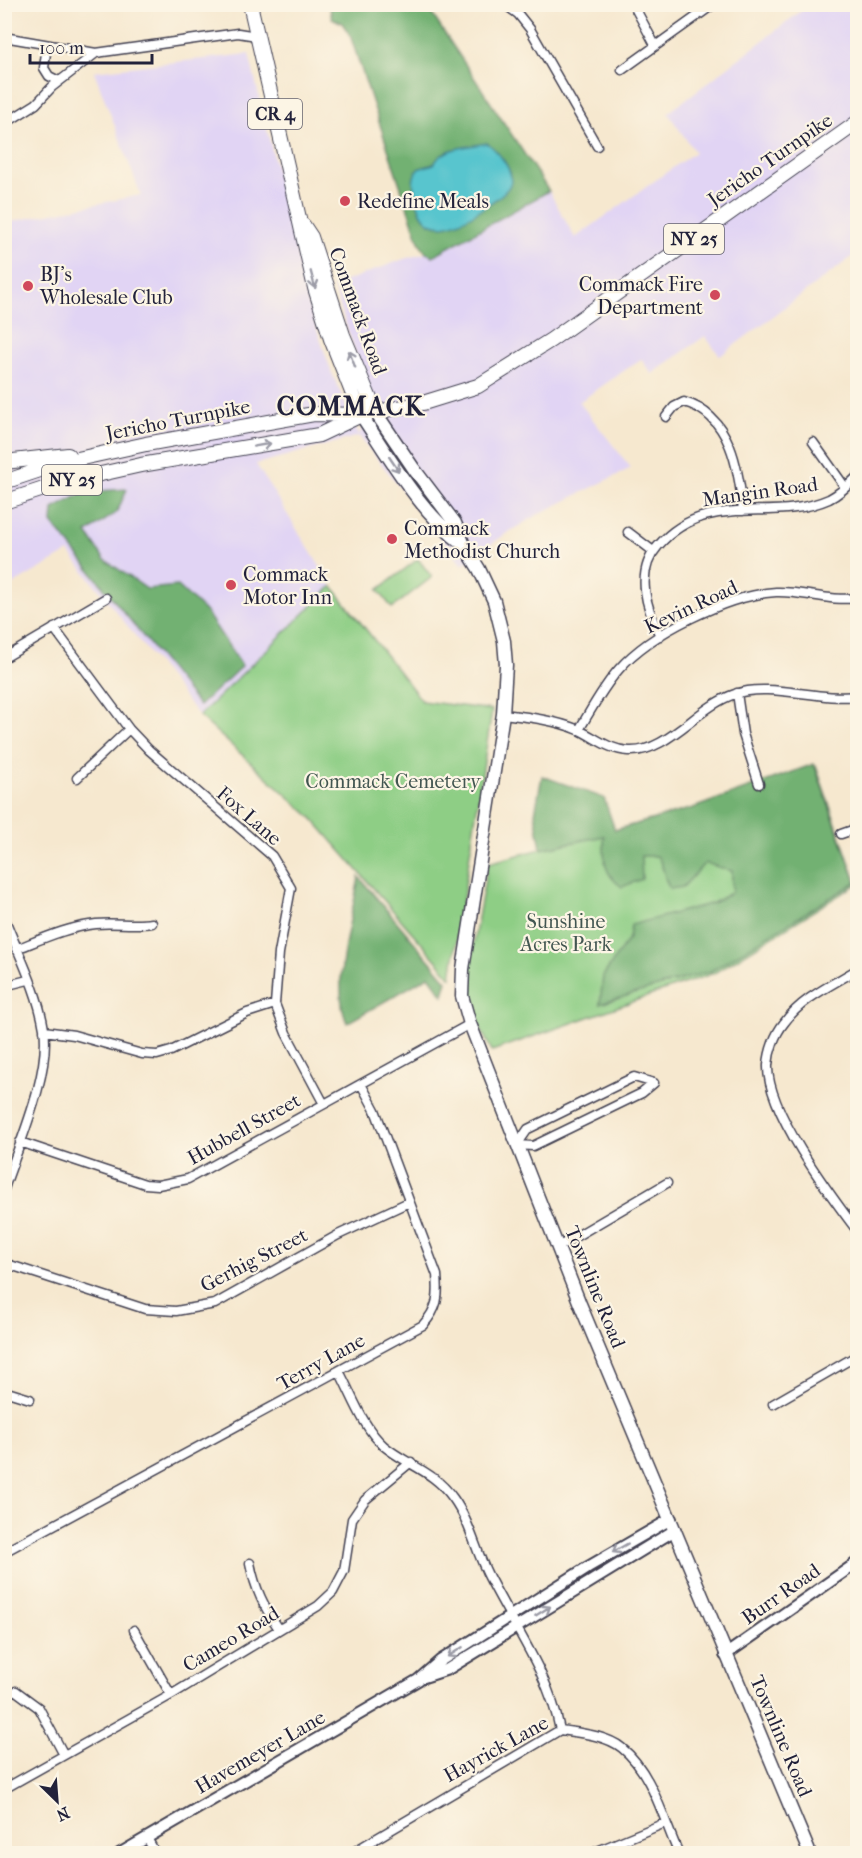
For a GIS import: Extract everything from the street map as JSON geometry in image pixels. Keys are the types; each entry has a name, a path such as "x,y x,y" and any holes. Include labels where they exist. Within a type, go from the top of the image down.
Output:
{"main road":[{"name":"Commack Road","path":"250,4 302,223 305,253 322,314 362,415"},
{"name":"Jericho Turnpike","path":"4,482 64,462 136,446 202,436 314,414 376,413 423,403 469,389 500,373 551,340 858,122"},
{"name":"Commack Road","path":"302,223 311,237 343,335 376,413"},
{"name":"CR 4","path":"376,413 414,469 455,523 464,545 479,569 501,625 506,665 503,714"},
{"name":"Jericho Turnpike","path":"4,502 20,495 141,465 319,435 362,415"},
{"name":"CR 4","path":"362,415 417,496 445,531 464,545"},
{"path":"169,460 182,448 202,436 205,454"},
{"path":"141,465 145,458 185,438"},
{"path":"20,495 44,479 65,471 124,458 136,446"},
{"path":"4,462 65,455 103,454"},
{"name":"Townline Road","path":"503,714 463,969 462,996 470,1024 558,1247 725,1655 810,1854"}],"street":[{"path":"504,4 518,14 530,29 597,146"},
{"path":"633,4 655,45"},
{"path":"622,70 714,4"},
{"path":"4,37 96,53 238,33 257,36"},
{"path":"47,45 44,68 49,76 59,81"},
{"path":"4,124 36,104 59,81 96,53"},
{"path":"666,417 674,406 684,402 706,412 722,431 736,461 743,511"},
{"path":"813,442 845,487"},
{"name":"Mangin Road","path":"660,636 647,604 644,586 646,568 653,551 670,533 683,523 716,513 808,505 830,498 858,476"},
{"path":"628,532 653,551"},
{"name":"Kevin Road","path":"579,730 618,670 636,652 660,636 716,608 759,594 795,593 847,600 858,598"},
{"path":"4,658 106,598"},
{"name":"Fox Lane","path":"54,628 129,729 180,779 272,856 284,873 291,888 279,953 275,1004 286,1033 324,1104"},
{"path":"503,714 559,723 579,730 618,750 647,749 664,740 702,710 737,693 770,691 831,698 858,696"},
{"path":"737,693 745,743 759,784"},
{"path":"77,778 129,729"},
{"path":"841,834 858,828"},
{"path":"4,916 37,1002 44,1032 40,1079 4,1189"},
{"path":"16,949 65,930 98,923 130,926 152,923"},
{"path":"858,969 807,1000 792,1012 782,1024 773,1044 768,1066 772,1090 804,1156 858,1232"},
{"path":"4,986 28,980"},
{"path":"44,1032 74,1035 142,1054 157,1055 171,1051 247,1013 275,1004"},
{"name":"Hubbell Street","path":"20,1142 145,1184 173,1184 188,1179 470,1024"},
{"path":"634,1077 654,1083 642,1094 533,1146 517,1145 528,1129 634,1077"},
{"name":"Terry Lane","path":"4,1552 423,1325 436,1311 439,1296 437,1275 375,1110 361,1084"},
{"path":"558,1247 667,1183"},
{"name":"Gerhig Street","path":"4,1263 145,1309 176,1311 214,1304 338,1235 409,1202"},
{"path":"773,1404 858,1355"},
{"path":"339,1371 367,1424 384,1445 427,1470 452,1496 465,1519 509,1618 546,1684 555,1707 560,1730"},
{"path":"4,1391 30,1399"},
{"name":"Cameo Road","path":"4,1789 171,1695 318,1606 333,1592 344,1571 352,1519 365,1500 411,1462"},
{"name":"Havemeyer Lane","path":"418,1680 440,1661 509,1618 673,1524"},
{"name":"Havemeyer Lane","path":"119,1854 418,1680 448,1669 516,1628 673,1524"},
{"name":"Burr Road","path":"725,1655 858,1562"},
{"path":"250,1563 255,1587 263,1606 279,1629"},
{"path":"134,1630 171,1695"},
{"path":"16,1691 39,1708 64,1755"},
{"name":"Hayrick Lane","path":"350,1854 560,1730 588,1734 621,1747 641,1768 679,1854"},
{"path":"590,1854 665,1823"},
{"path":"147,1838 156,1854"}],"shaded area":[{"path":"809,5 857,5 857,253 720,356 705,336 652,374 641,359 579,402 631,468 537,515 462,565 359,436 256,464 332,586 199,716 69,552 5,589 5,223 141,195 94,71 249,54 309,306 331,371 359,435 373,405 333,286 404,259 426,253 434,256 549,191 575,238 695,152 668,113"}],"green space":[{"path":"329,5 426,5 549,191 433,256 426,253 419,242 350,35 342,23 332,18"},
{"path":"127,489 117,512 87,533 104,559 147,589 178,586 206,612 242,666 199,706 52,523 53,509 85,492"},
{"path":"418,559 432,577 392,608 378,590"},
{"name":"Commack Cemetery","path":"332,586 422,701 492,710 451,977 312,818 199,716"},
{"path":"814,764 856,882 711,971 600,1004 603,976 629,938 631,925 713,903 732,892 732,871 705,863 683,887 670,889 657,856 641,856 642,879 622,887 615,882 608,871 604,858 604,836 541,849 535,813 542,776 604,798 615,830 693,808"},
{"name":"Sunshine Acres Park","path":"816,766 857,884 714,973 492,1051 472,1012 467,977 488,863 693,809"},
{"path":"359,877 447,981 443,995 429,976 347,1023 342,1007 341,970"}],"water":[{"path":"487,143 508,168 511,180 508,188 501,196 479,211 458,222 437,226 429,222 422,214 414,188 413,180 418,169 434,164 438,158 450,150"}],"place":[{"name":"Redefine Meals","path":"345,201"},
{"name":"BJ's Wholesale Club","path":"28,286"},
{"name":"Commack Fire Department","path":"715,295"},
{"name":"Commack Methodist Church","path":"392,539"},
{"name":"Commack Motor Inn","path":"231,585"}],"district":[{"name":"COMMACK","path":"351,406"}]}
